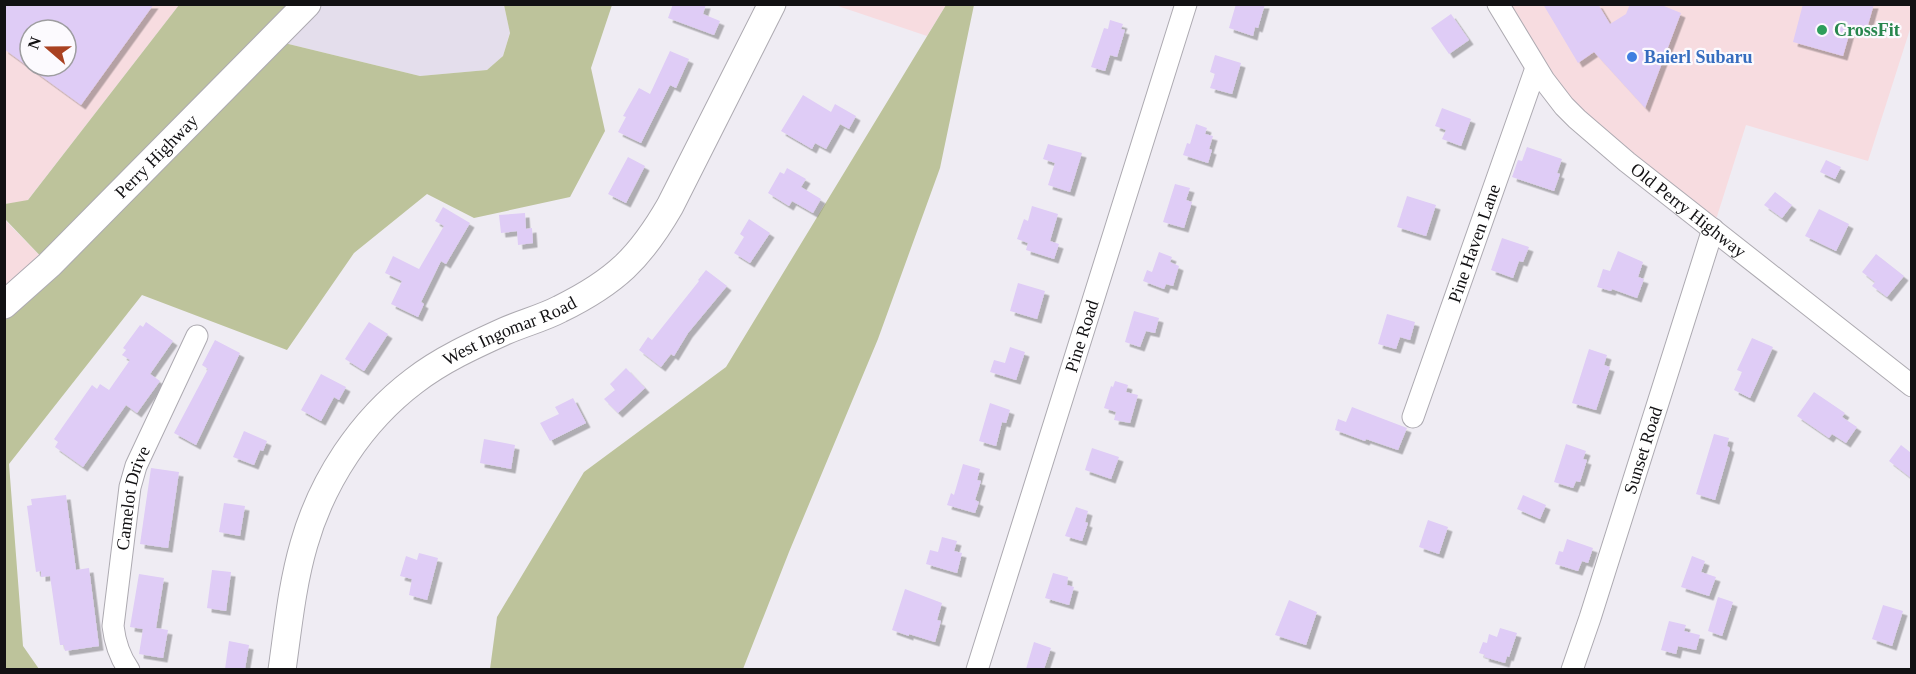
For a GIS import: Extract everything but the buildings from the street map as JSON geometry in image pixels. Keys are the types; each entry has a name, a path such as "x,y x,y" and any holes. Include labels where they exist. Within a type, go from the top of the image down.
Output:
{"main road":[{"name":"Perry Highway","path":"4,305 49,266 307,4"},
{"name":"West Ingomar Road","path":"282,669 304,545 324,494 349,451 377,415 422,376 445,361 506,331 560,309 603,285 630,264 670,206 772,4"}],"street":[{"name":"Pine Road","path":"978,669 1185,4"},
{"name":"Old Perry Highway","path":"1498,4 1536,68 1564,106 1594,135 1911,386"},
{"name":"Pine Haven Lane","path":"1413,417 1536,68"},
{"name":"Sunset Road","path":"1572,669 1713,229"},
{"name":"Camelot Drive","path":"129,669 121,659 115,642 113,626 130,487 136,466 197,336"}],"shaded area":[{"path":"307,4 504,5 510,32 503,56 487,70 420,76 272,40"},
{"path":"1911,4 1912,23 1868,161 1746,125 1713,229 1594,135 1498,5"},
{"path":"5,5 179,5 27,201 5,204"},
{"path":"835,5 946,5 927,36"},
{"path":"4,219 49,265 4,305"}],"green space":[{"path":"179,5 307,5 272,40 420,76 487,70 503,56 510,33 504,5 612,5 591,68 605,131 570,197 474,218 427,194 354,253 287,350 142,295 9,464 23,646 39,669 5,669 4,305 49,265 5,219 5,204 28,200"},
{"path":"946,5 974,5 940,168 878,339 743,669 490,669 497,617 584,472 726,367"}],"place":[{"name":"CrossFit","path":"1822,30"},
{"name":"Baierl Subaru","path":"1632,57"}]}
